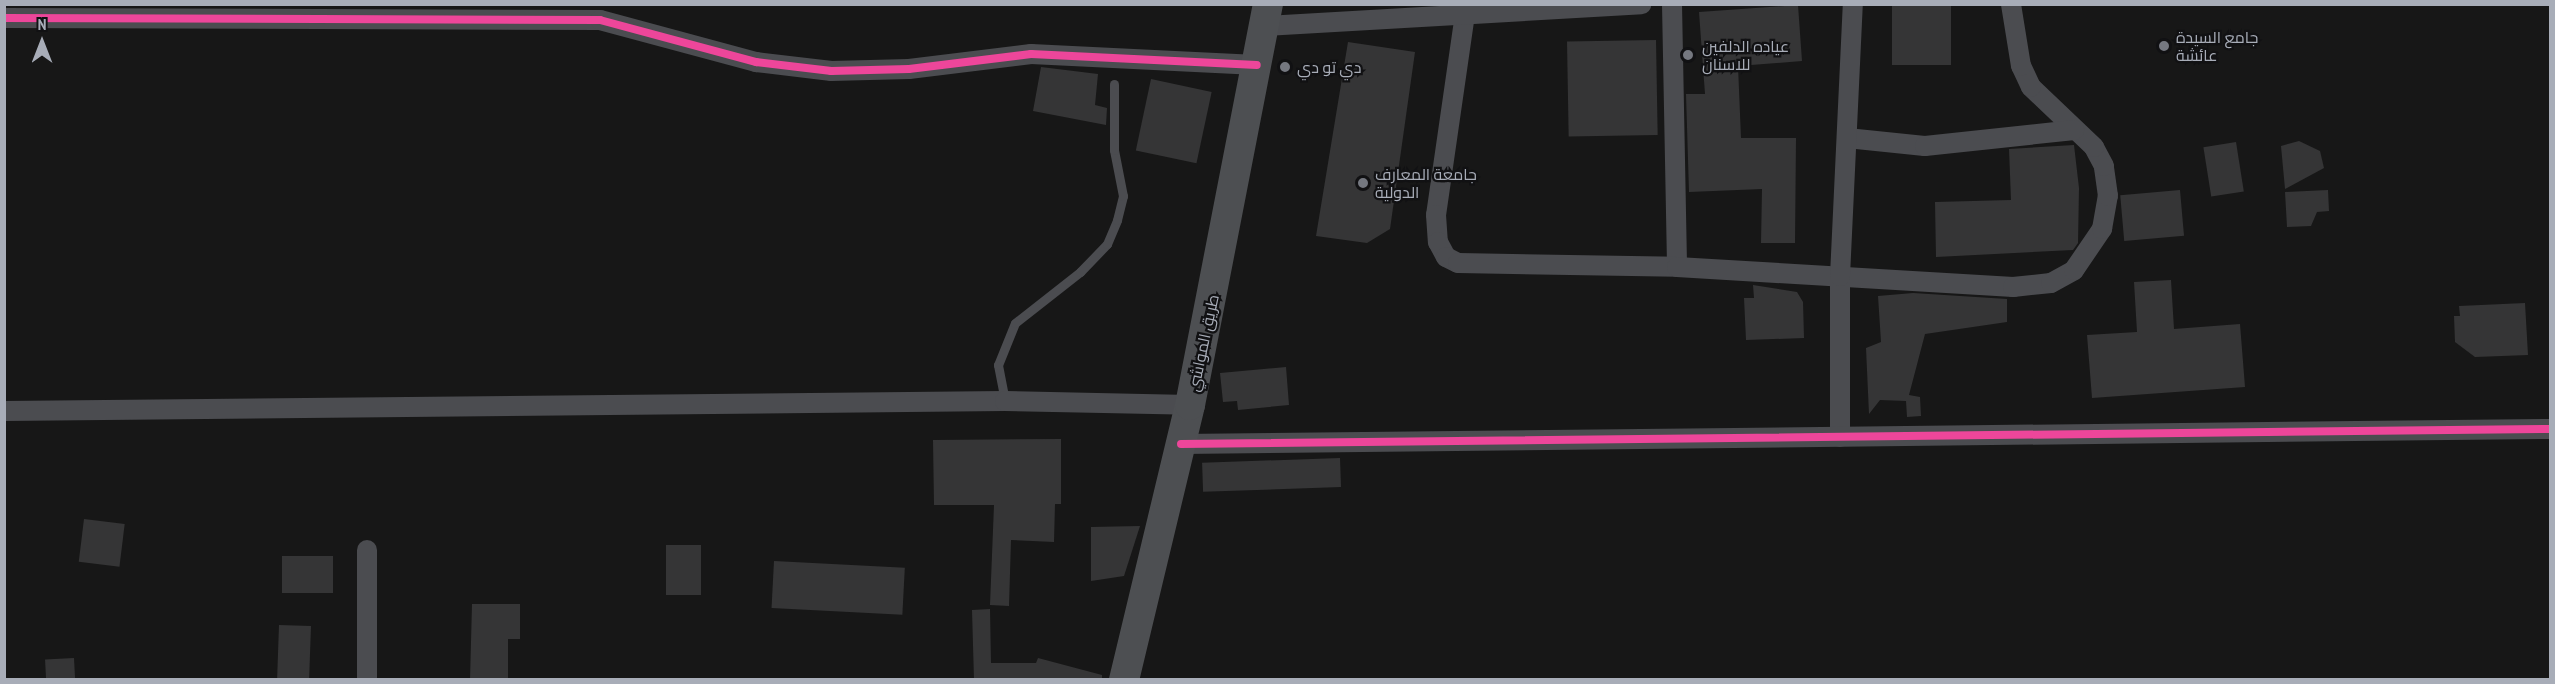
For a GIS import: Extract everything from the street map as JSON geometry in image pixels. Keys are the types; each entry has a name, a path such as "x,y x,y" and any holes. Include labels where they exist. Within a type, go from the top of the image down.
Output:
{"main road":[{"name":"طريق المواشي","path":"1124,680 1190,405 1266,16"}],"street":[{"path":"1266,16 1465,14 1507,8 1641,4"},
{"path":"1672,4 1677,267"},
{"path":"1840,436 1840,276 1853,4"},
{"path":"1465,14 1436,215 1438,242 1446,257 1458,263 1677,267 2013,287 2051,283 2074,270 2102,229 2108,196 2104,166 2074,130 2031,87 2021,66 2011,4"},
{"path":"4,18 193,11 600,20 756,62 831,71 909,69 1031,54 1257,65"},
{"path":"1847,138 1925,146 2074,130"},
{"path":"4,411 1005,401 1190,405"},
{"path":"1181,444 2550,429"},
{"path":"367,550 367,680"}],"lane":[{"path":"1005,401 998,365 1015,322 1080,272 1107,244 1117,220 1123,196 1114,150 1114,84"}],"building":[{"path":"1892,4 1951,4 1951,65 1892,65"},
{"path":"1798,5 1802,61 1738,66 1741,138 1796,138 1795,243 1761,243 1762,189 1689,192 1686,94 1705,94 1699,12"},
{"path":"1656,40 1658,135 1569,137 1567,42"},
{"path":"1348,42 1415,52 1390,229 1367,243 1316,236"},
{"path":"1041,67 1098,74 1095,105 1107,108 1106,125 1033,111"},
{"path":"1151,79 1212,92 1196,163 1136,150"},
{"path":"2299,141 2320,151 2324,168 2285,189 2281,146"},
{"path":"2236,142 2244,191 2211,197 2203,147"},
{"path":"2074,145 2079,188 2078,243 2073,250 1936,257 1935,202 2011,200 2009,149"},
{"path":"2180,190 2184,236 2124,241 2120,195"},
{"path":"2328,190 2329,211 2317,212 2311,226 2287,227 2285,192"},
{"path":"2171,280 2174,329 2240,324 2245,387 2092,398 2087,335 2137,332 2134,282"},
{"path":"1753,285 1797,292 1803,302 1804,338 1746,340 1744,298 1754,298"},
{"path":"1913,293 2007,299 2007,322 1925,334 1909,395 1920,397 1921,416 1907,417 1906,401 1880,400 1869,414 1866,348 1881,342 1878,296"},
{"path":"2525,303 2528,355 2475,357 2455,342 2454,316 2460,316 2459,306"},
{"path":"1286,367 1289,405 1238,410 1237,401 1223,402 1220,373"},
{"path":"1061,439 1061,504 1055,504 1054,542 1011,540 1009,606 990,605 994,505 934,505 933,440"},
{"path":"1340,458 1341,487 1203,492 1202,463"},
{"path":"84,519 125,524 119,567 79,562"},
{"path":"1140,526 1124,576 1091,581 1091,527"},
{"path":"666,545 701,545 701,595 666,595"},
{"path":"282,556 333,556 333,593 282,593"},
{"path":"774,561 905,568 902,615 772,608"},
{"path":"472,604 520,604 520,639 508,639 508,680 470,680"},
{"path":"990,609 991,663 1036,663 1038,658 1102,675 1102,680 974,680 972,610"},
{"path":"279,625 311,626 309,680 277,680"},
{"path":"74,658 75,680 46,680 45,660"}],"cycle path":[{"path":"4,18 600,20 756,62 831,71 909,69 1031,54 1257,65"},
{"path":"1181,444 2550,429"}],"place":[{"name":"جامع السيدة عائشة","path":"2164,46"},
{"name":"عياده الدلفين للاسنان","path":"1688,55"},
{"name":"دي تو دي","path":"1285,67"},
{"name":"جامعة المعارف الدولية","path":"1363,183"}]}
